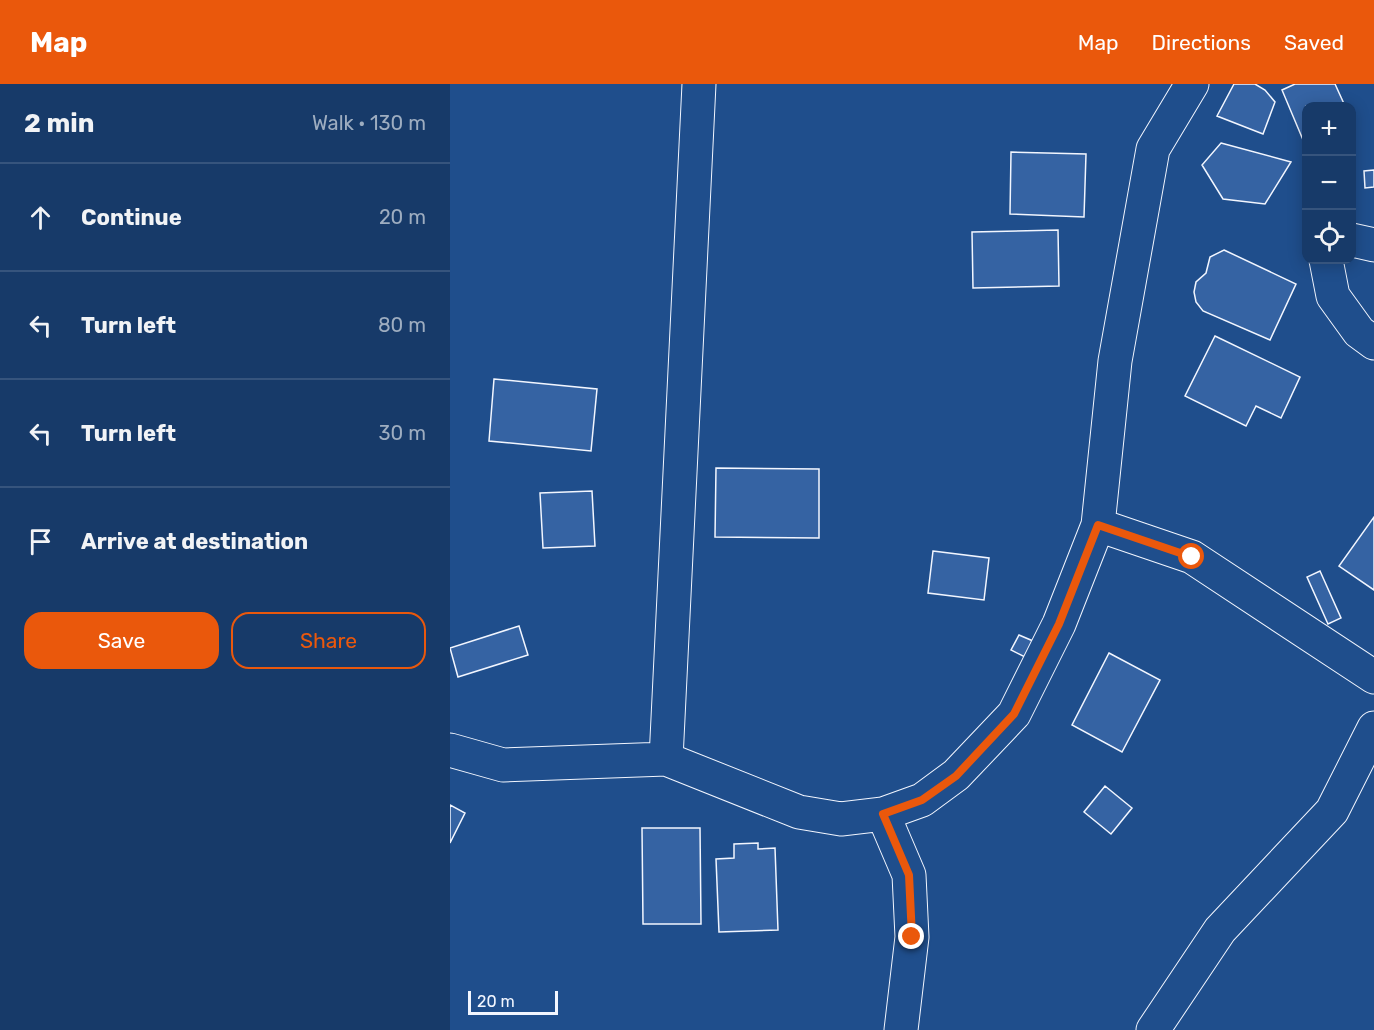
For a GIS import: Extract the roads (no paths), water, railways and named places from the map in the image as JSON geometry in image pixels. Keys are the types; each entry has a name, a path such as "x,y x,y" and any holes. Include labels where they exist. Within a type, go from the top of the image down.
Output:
{"street":[{"path":"666,759 699,84"},
{"path":"450,750 502,765 666,759 799,812 841,819 883,814 922,800 956,776 1014,714 1059,624 1098,525 1115,361 1153,149 1192,84"},
{"path":"1356,241 1374,245"},
{"path":"1327,264 1333,296 1359,332 1374,343"},
{"path":"1098,525 1192,557 1374,677"},
{"path":"1153,1030 1220,930 1332,811 1374,728"},
{"path":"883,814 909,875 912,937 901,1030"}]}
